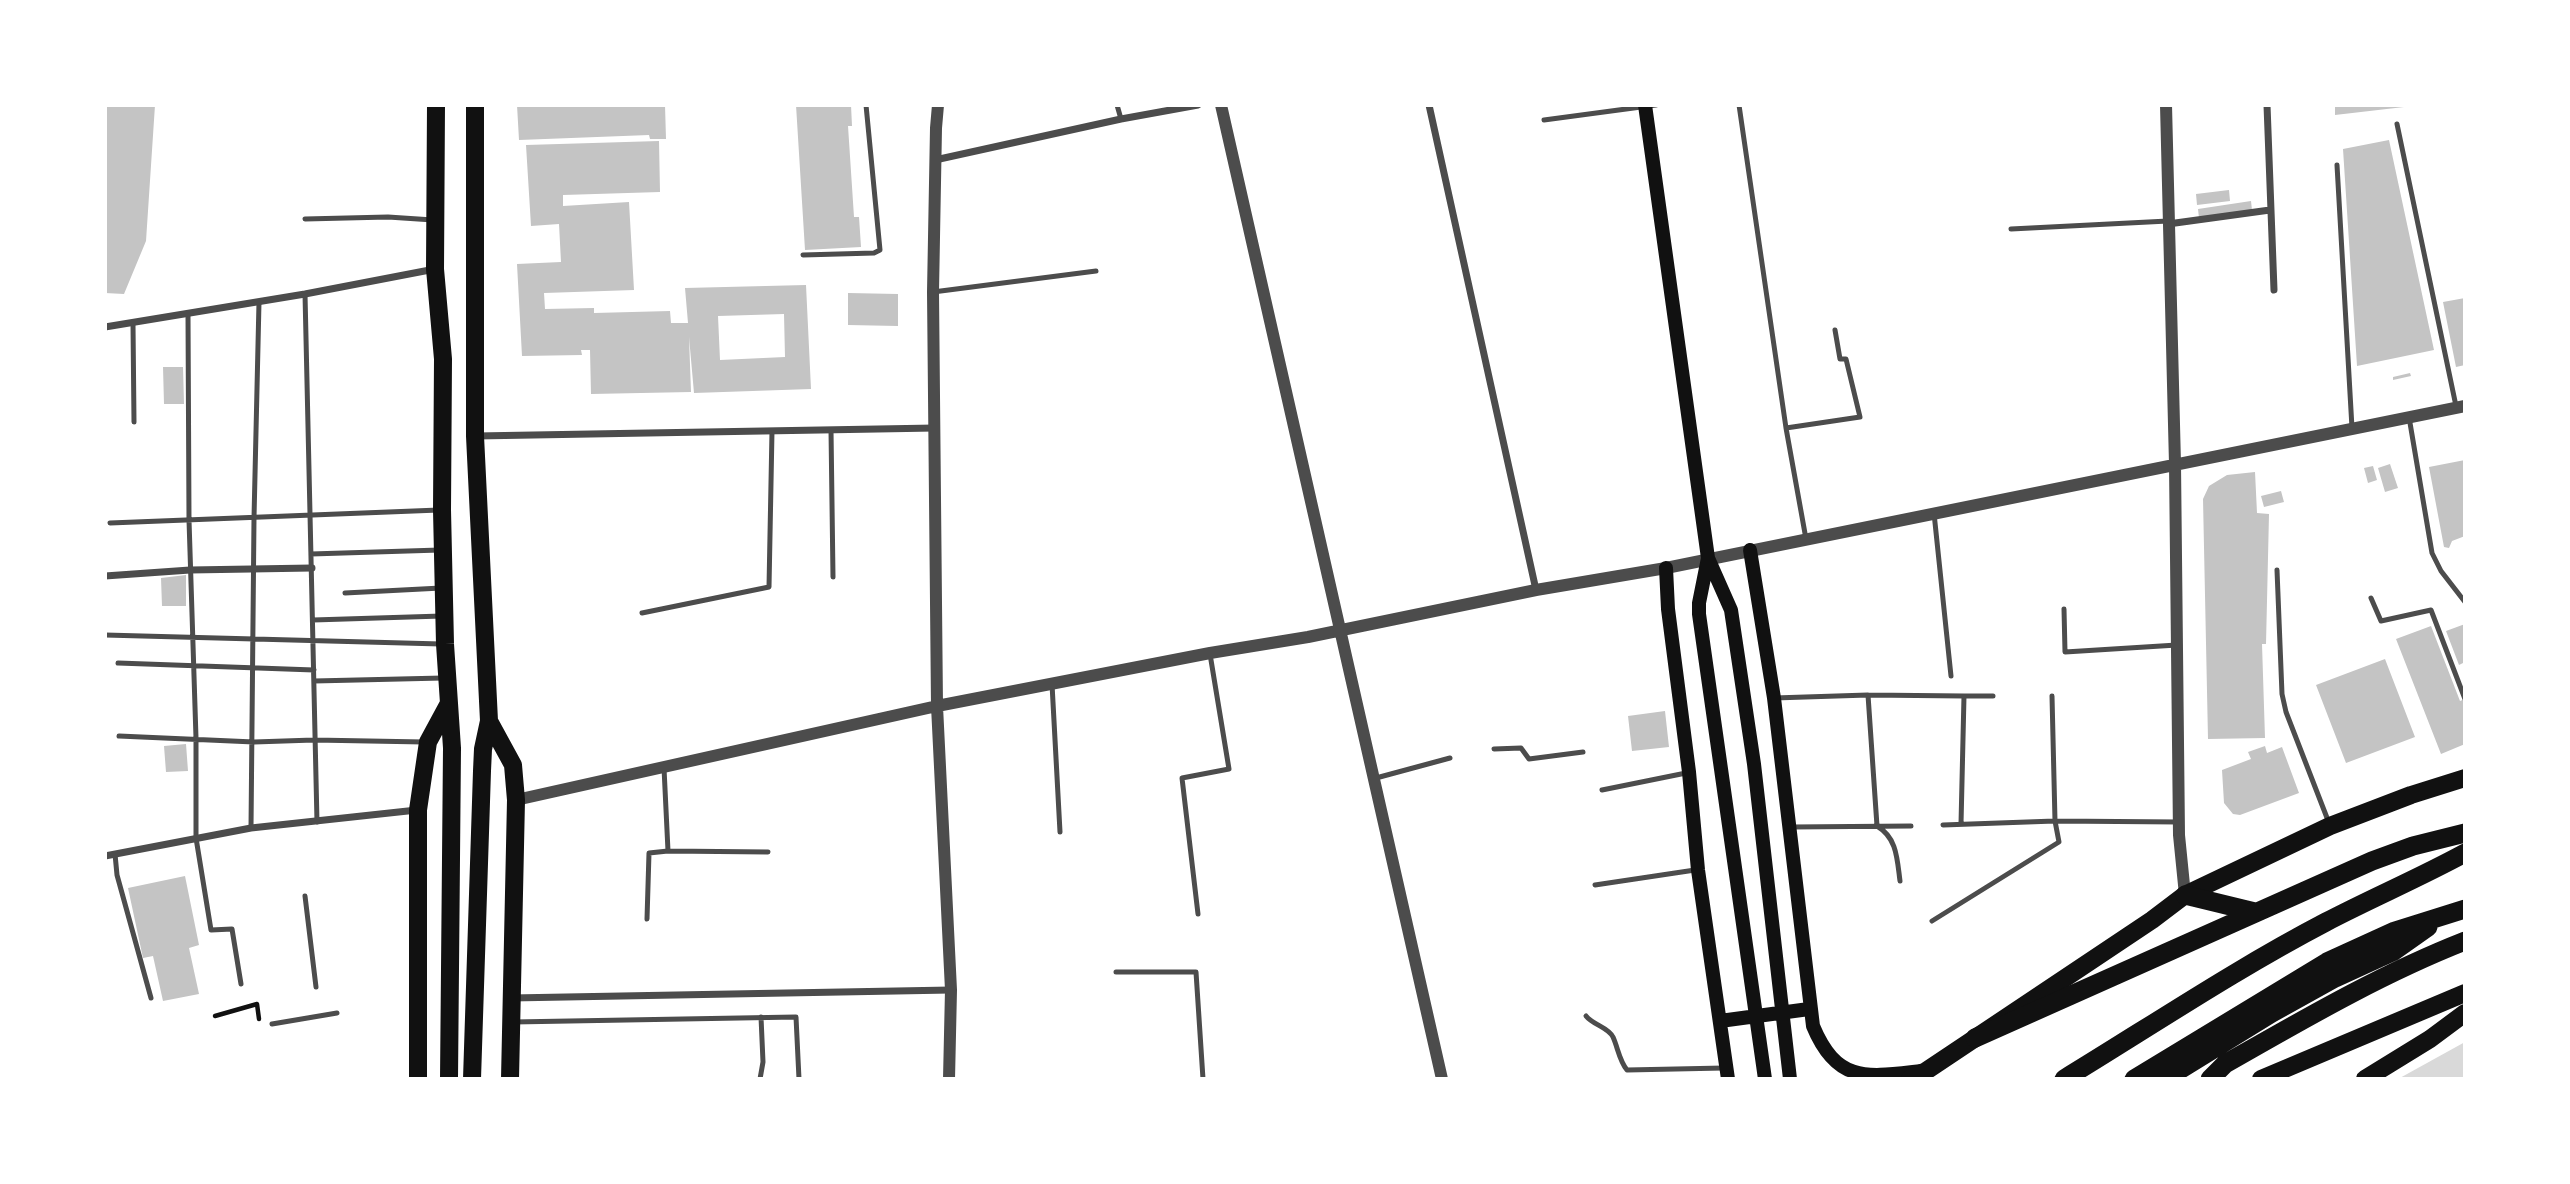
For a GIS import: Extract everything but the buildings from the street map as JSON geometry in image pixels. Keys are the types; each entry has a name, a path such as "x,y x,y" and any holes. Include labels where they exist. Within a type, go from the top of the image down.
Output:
{"highway":[{"path":"1975,1038 2383,857 2413,846 2465,833"},
{"path":"2064,1079 2266,956 2327,922 2465,853"},
{"path":"2185,895 2255,912"},
{"path":"2134,1079 2327,962 2395,930 2440,919 2465,909"},
{"path":"2165,1079 2272,1013 2335,978 2394,951 2440,919"},
{"path":"2210,1079 2225,1064 2281,1032 2465,941"},
{"path":"2225,1079 2414,968 2465,954"}],"main road":[{"path":"436,105 435,269 443,359 445,644 452,748 449,1079"},
{"path":"472,1079 483,749 489,721 475,436 475,105"},
{"path":"1649,106 1708,558 1731,610 1754,764 1790,1079"},
{"path":"1750,550 1774,698 1809,1009 1813,1027 1822,1045 1834,1061 1853,1074 1918,1075 2185,895 2330,826 2465,778"},
{"path":"1708,558 1699,614 1765,1079"},
{"path":"1665,568 1698,870 1727,1073"},
{"path":"418,1079 418,810 428,742 448,705"},
{"path":"489,721 513,765 516,800 510,1079"},
{"path":"2261,1079 2465,993"},
{"path":"1720,1021 1809,1009"},
{"path":"2365,1079 2430,1039 2465,1013"}],"street":[{"path":"938,105 933,292 937,706 951,989 949,1079"},
{"path":"935,160 1198,105"},
{"path":"1221,105 1441,1079"},
{"path":"1429,105 1536,590"},
{"path":"2166,105 2175,464 2179,822 2185,895"},
{"path":"2267,105 2274,290"},
{"path":"2168,223 2270,210"},
{"path":"105,327 305,294 435,269"},
{"path":"516,800 937,706 1536,590 1665,568 2461,406"},
{"path":"475,436 935,428"},
{"path":"105,576 190,570 312,568"},
{"path":"105,856 251,828 418,810"},
{"path":"510,998 951,989"}],"lane":[{"path":"803,255 874,253 880,250 866,105"},
{"path":"1117,105 1121,119"},
{"path":"1739,105 1786,428 1806,539"},
{"path":"1544,120 1649,106"},
{"path":"2398,124 2461,406"},
{"path":"2337,166 2352,428"},
{"path":"305,219 388,216 436,220"},
{"path":"2011,229 2168,223"},
{"path":"933,292 1096,271"},
{"path":"305,294 317,822"},
{"path":"251,828 259,302"},
{"path":"188,314 188,520 196,737 196,838 211,930 232,929 241,984"},
{"path":"133,324 134,422"},
{"path":"1786,428 1860,417 1846,359 1840,359 1835,330"},
{"path":"2409,417 2432,553 2441,571 2465,602"},
{"path":"831,430 833,578"},
{"path":"642,614 769,587 772,431"},
{"path":"110,523 442,510"},
{"path":"1934,513 1951,676"},
{"path":"312,554 443,550"},
{"path":"2277,570 2284,703 2330,826"},
{"path":"345,593 444,587"},
{"path":"2371,598 2381,621 2431,610 2465,699"},
{"path":"2064,609 2065,652 2177,645"},
{"path":"313,620 445,616"},
{"path":"105,635 445,644"},
{"path":"1199,914 1182,778 1229,768 1210,653"},
{"path":"118,663 314,670"},
{"path":"314,681 446,678"},
{"path":"1052,684 1060,832"},
{"path":"1774,698 1868,695 1993,696"},
{"path":"1868,695 1877,826"},
{"path":"1961,824 1964,696"},
{"path":"1932,921 2059,842 2054,821 2052,696"},
{"path":"119,736 254,741 428,742"},
{"path":"1494,749 1521,748 1529,760 1583,752"},
{"path":"1373,778 1450,758"},
{"path":"664,768 668,851"},
{"path":"1602,790 1689,772"},
{"path":"1943,825 2054,821 2179,822"},
{"path":"1877,826 1889,834 1896,851 1900,881"},
{"path":"1789,827 1911,826"},
{"path":"647,919 649,853 768,852"},
{"path":"115,854 117,875 151,998"},
{"path":"1595,885 1698,870"},
{"path":"305,896 316,987"},
{"path":"1116,972 1196,972 1203,1079"},
{"path":"272,1024 338,1013"},
{"path":"1586,1016 1613,1037 1627,1070 1727,1073"},
{"path":"760,1079 763,1062 761,1017"},
{"path":"510,1022 796,1017 799,1079"}],"path":[{"path":"215,1016 257,1004 260,1024"}],"shaded area":[{"path":"2465,1042 2465,1079 2398,1079"}]}
